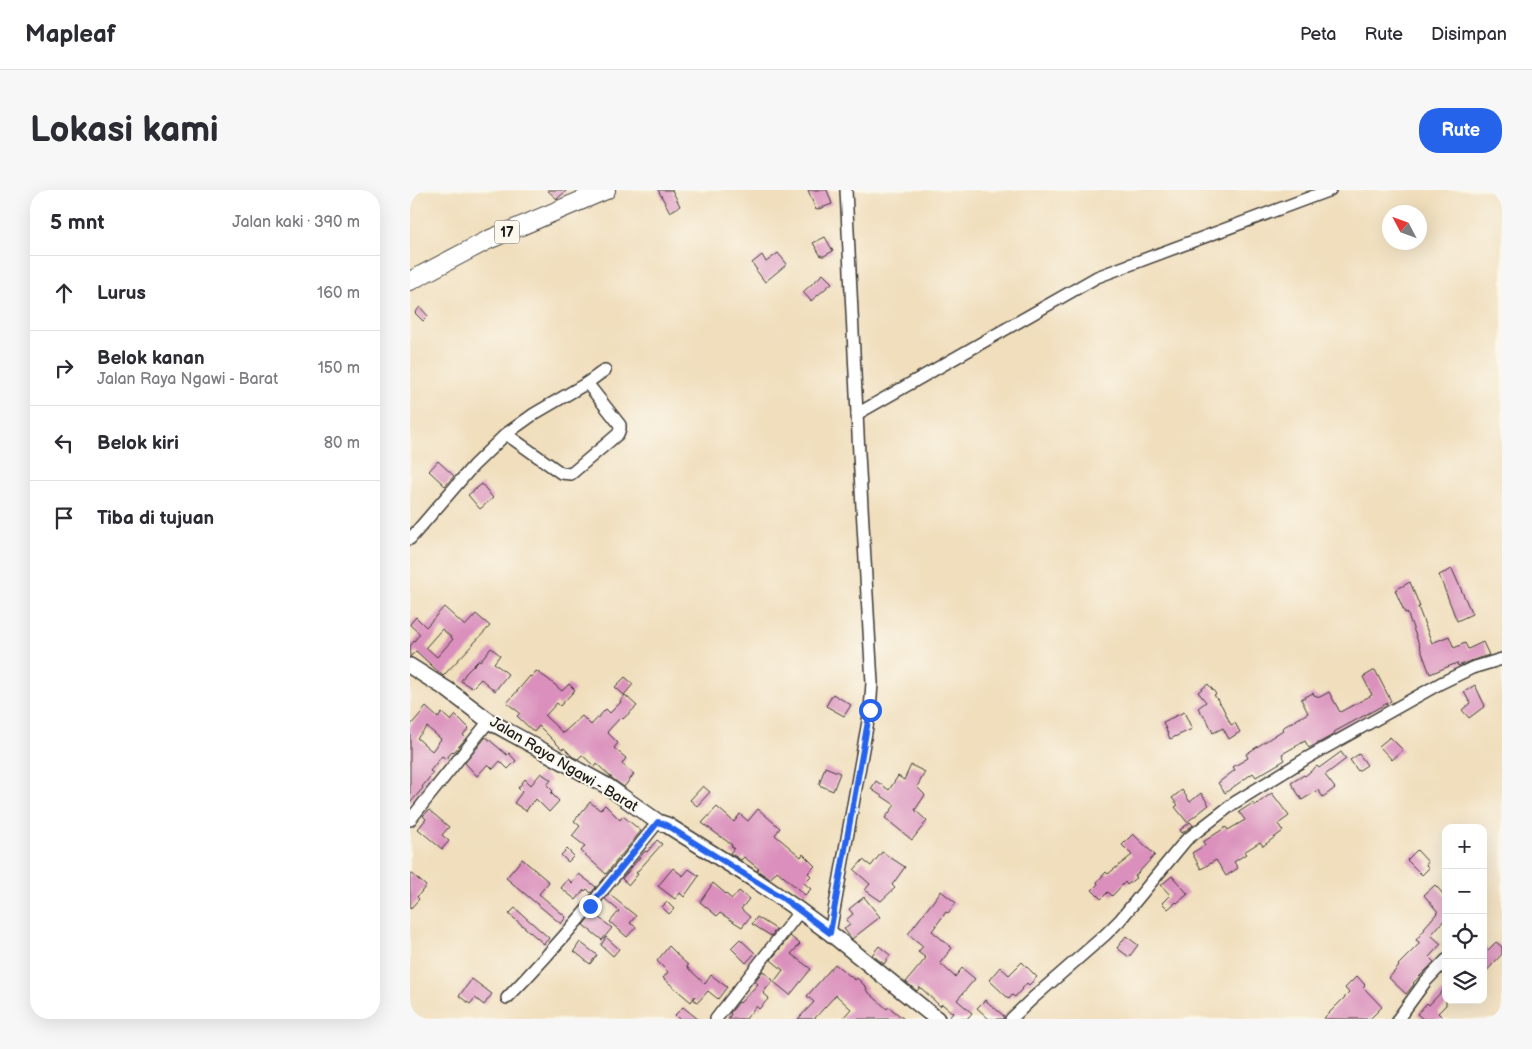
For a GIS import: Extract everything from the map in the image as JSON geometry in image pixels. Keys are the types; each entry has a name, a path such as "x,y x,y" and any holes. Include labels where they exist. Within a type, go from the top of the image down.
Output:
{"highway":[{"name":"17","path":"410,280 488,240 606,190"}],"main road":[{"name":"Jalan Raya Ngawi - Barat","path":"410,666 448,690 489,721 607,786 658,822 666,825 800,911 937,1019"}],"street":[{"path":"830,933 872,697 846,190"},
{"path":"857,414 1097,277 1330,190"},
{"path":"410,539 473,466 506,434 605,370"},
{"path":"506,434 561,472 571,474 618,434 620,430 620,425 587,383"},
{"path":"1011,1019 1105,935 1120,920 1186,840 1220,813 1307,758 1410,700 1472,668 1502,658"},
{"path":"410,820 489,721"},
{"path":"506,998 540,964 658,822"},
{"path":"716,1019 800,911"},
{"path":"1398,1019 1425,982 1442,964"}],"building":[{"path":"547,190 567,190 557,199"},
{"path":"658,190 672,190 680,206 670,212"},
{"path":"808,190 827,190 832,204 816,210"},
{"path":"825,237 833,251 821,256 813,243"},
{"path":"778,253 787,264 765,282 752,263 762,255 766,262"},
{"path":"823,274 832,283 811,301 803,292"},
{"path":"420,307 428,316 423,321 415,313"},
{"path":"438,461 454,476 445,486 429,471"},
{"path":"482,484 493,498 480,509 468,495"},
{"path":"1452,569 1472,614 1457,621 1439,575"},
{"path":"1410,582 1432,643 1449,636 1454,648 1465,643 1468,649 1483,642 1489,655 1458,666 1457,663 1430,674 1407,612 1405,613 1395,590"},
{"path":"444,607 465,626 476,614 490,626 443,676 416,651 410,657 410,646 420,634 410,624 416,617 426,627","holes":["442,629 453,639 437,657 426,647"]},
{"path":"491,648 500,655 494,663 508,674 495,691 481,679 472,688 461,681 466,673"},
{"path":"1375,670 1391,701 1309,748 1305,741 1282,754 1285,760 1256,777 1253,773 1225,793 1218,783 1235,770 1233,767 1248,758 1246,754 1283,730 1282,728 1308,713 1301,699 1313,693 1320,697 1329,692 1340,712 1372,695 1363,677"},
{"path":"536,671 562,691 569,684 575,690 560,706 557,703 545,716 563,733 582,716 591,725 606,709 610,713 625,695 637,706 623,719 621,717 607,732 618,743 614,748 626,758 622,764 634,774 624,787 597,764 595,767 582,755 578,759 573,757 539,726 534,732 517,716 520,713 507,703"},
{"path":"625,677 633,684 624,695 615,687"},
{"path":"1208,684 1216,694 1214,695 1222,706 1231,725 1235,723 1240,732 1229,739 1223,728 1213,733 1198,708 1206,702 1198,692"},
{"path":"1475,685 1485,706 1469,718 1462,710 1470,703 1464,692"},
{"path":"833,694 851,705 844,716 826,706"},
{"path":"426,707 438,718 442,713 451,721 456,715 469,728 463,735 466,738 454,752 446,759 442,756 430,771 433,773 410,803 410,726","holes":["427,727 441,739 432,751 417,738"]},
{"path":"1184,712 1192,729 1170,739 1163,722"},
{"path":"486,737 507,755 509,753 516,761 508,769 500,761 493,769 488,764 477,776 465,763"},
{"path":"1390,737 1403,750 1392,760 1379,746"},
{"path":"1341,752 1346,759 1325,775 1335,788 1323,797 1318,790 1302,800 1291,783 1305,776 1317,766 1319,768"},
{"path":"1359,754 1367,765 1358,771 1350,760"},
{"path":"911,765 925,772 917,787 925,795 915,810 927,821 912,840 885,818 895,805 871,789 876,781 889,790 898,776 904,780"},
{"path":"825,767 840,773 833,791 819,785"},
{"path":"541,773 551,780 547,785 553,791 551,793 559,801 549,812 536,799 526,811 514,803 522,792 518,788 525,779 531,785"},
{"path":"703,786 710,792 697,806 690,800"},
{"path":"1182,790 1190,802 1201,793 1209,805 1187,822 1175,807 1178,805 1172,798"},
{"path":"1272,793 1289,816 1278,824 1283,831 1263,846 1260,842 1244,852 1246,854 1234,862 1238,868 1226,876 1216,860 1201,869 1192,853 1205,845 1203,842 1226,827 1228,830 1245,820 1239,812 1253,803 1254,806"},
{"path":"590,802 600,810 605,805 620,820 623,816 641,831 606,874 581,851 585,846 572,836 580,826 574,821"},
{"path":"717,807 734,822 740,814 748,821 758,809 780,828 775,835 801,857 803,854 815,866 808,873 811,876 804,883 811,889 805,895 777,871 770,879 757,870 759,869 744,857 741,860 730,853 734,848 732,845 702,823"},
{"path":"429,810 449,827 442,835 449,841 442,849 418,829 426,819 423,816"},
{"path":"1190,822 1193,825 1182,833 1180,830"},
{"path":"1133,834 1155,855 1135,876 1137,877 1127,885 1125,882 1112,896 1108,892 1101,899 1092,890 1106,872 1108,874 1132,855 1122,845"},
{"path":"657,840 662,844 636,873 638,874 629,885 622,879 645,851 647,852"},
{"path":"567,849 574,856 568,862 561,855"},
{"path":"1417,850 1428,862 1426,865 1429,868 1422,875 1407,860"},
{"path":"882,852 905,867 892,885 895,888 881,901 865,890 870,884 854,870 863,860 871,866"},
{"path":"522,859 549,882 539,894 566,917 561,924 506,878"},
{"path":"673,868 683,876 689,869 699,876 684,897 680,893 675,899 658,886"},
{"path":"410,872 426,886 417,897 419,899 410,909"},
{"path":"579,874 596,887 591,893 587,889 584,890 576,900 561,888 568,879 572,883"},
{"path":"1172,876 1188,894 1168,909 1162,903 1170,895 1161,885"},
{"path":"713,883 732,899 739,891 749,899 741,909 750,917 742,927 720,913 717,916 700,902"},
{"path":"1435,885 1442,893 1442,922 1431,935 1441,944 1429,957 1434,962 1413,983 1406,994 1389,978 1398,965 1420,943 1416,940 1438,912 1424,895"},
{"path":"941,891 956,903 948,913 946,912 932,931 952,948 940,963 955,977 962,968 975,979 957,1000 972,1013 967,1019 948,1019 953,1013 942,1004 940,1006 920,987 917,991 906,982 926,958 918,952 923,946 908,934"},
{"path":"609,894 636,916 630,923 636,927 627,937 610,922 619,911 605,899"},
{"path":"864,897 880,917 852,939 844,929 850,925 846,920 853,914 849,909"},
{"path":"667,902 674,909 669,914 662,907"},
{"path":"515,908 549,938 544,944 509,914"},
{"path":"593,913 612,928 602,940 583,925"},
{"path":"757,917 776,929 771,936 752,924"},
{"path":"790,936 800,944 791,954 811,969 790,995 774,982 783,970 771,960"},
{"path":"1126,936 1138,945 1129,957 1117,948"},
{"path":"606,937 619,949 613,956 601,945"},
{"path":"740,939 755,953 746,963 731,948"},
{"path":"580,942 597,955 590,964 574,951"},
{"path":"1496,942 1502,947 1502,954 1487,971 1487,949"},
{"path":"669,946 705,984 711,975 727,987 718,999 708,991 698,1002 694,1000 695,996 691,1002 663,978 668,972 657,961"},
{"path":"879,946 890,955 884,964 872,955"},
{"path":"1022,962 1037,977 1029,985 1027,983 1015,997 1012,995 1009,999 989,980 1000,967 1009,975"},
{"path":"835,964 855,980 857,978 867,988 866,990 887,1009 889,1007 904,1019 842,1019 851,1009 836,995 814,1019 798,1019 814,1002 807,996"},
{"path":"763,971 773,980 763,993 769,998 759,1009 756,1006 746,1019 728,1019 730,1013 739,1002 758,984 755,981"},
{"path":"1357,976 1365,985 1363,987 1382,1007 1370,1019 1323,1019 1349,993 1345,988"},
{"path":"472,979 492,994 484,1005 475,998 470,1004 459,996"},
{"path":"1442,991 1442,1004 1446,1005 1438,1013 1444,1019 1423,1019 1417,1014 1427,1003 1429,1005"},
{"path":"985,1000 1004,1016 1004,1019 989,1019 977,1008"},
{"path":"683,1007 698,1019 679,1019 675,1015"}],"route":[{"path":"590,906 658,822 666,825 755,880 830,933 870,710"}]}
